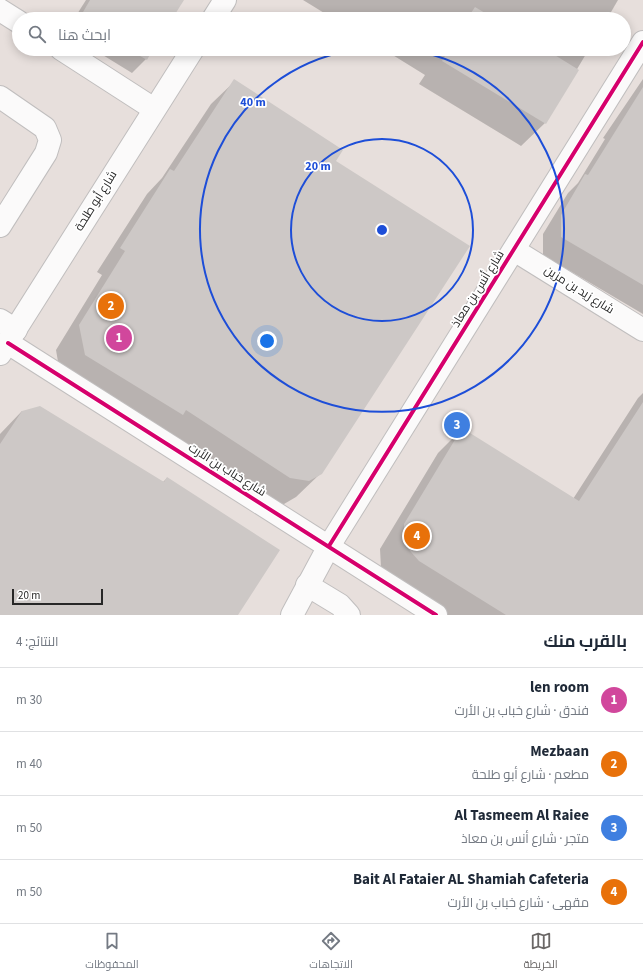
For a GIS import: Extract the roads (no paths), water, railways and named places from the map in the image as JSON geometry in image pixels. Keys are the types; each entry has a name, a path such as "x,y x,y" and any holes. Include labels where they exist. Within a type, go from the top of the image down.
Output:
{"street":[{"path":"217,12 225,0"},
{"path":"0,10 12,18"},
{"name":"شارع أنس بن معاذ","path":"292,615 329,546 643,42"},
{"path":"72,56 154,109"},
{"name":"شارع أبو طلحة","path":"6,336 188,56"},
{"path":"0,97 45,128 50,140 46,153 0,226"},
{"name":"شارع زيد بن مزين","path":"514,250 643,330"},
{"name":"شارع خباب بن الأرت","path":"6,336 436,615"},
{"path":"307,586 340,605 349,615"}],"place":[{"name":"Mezbaan","path":"111,306"},
{"name":"len room","path":"119,338"},
{"name":"Al Tasmeem Al Raiee","path":"457,425"},
{"name":"Bait Al Fataier AL Shamiah Cafeteria","path":"417,536"}]}
